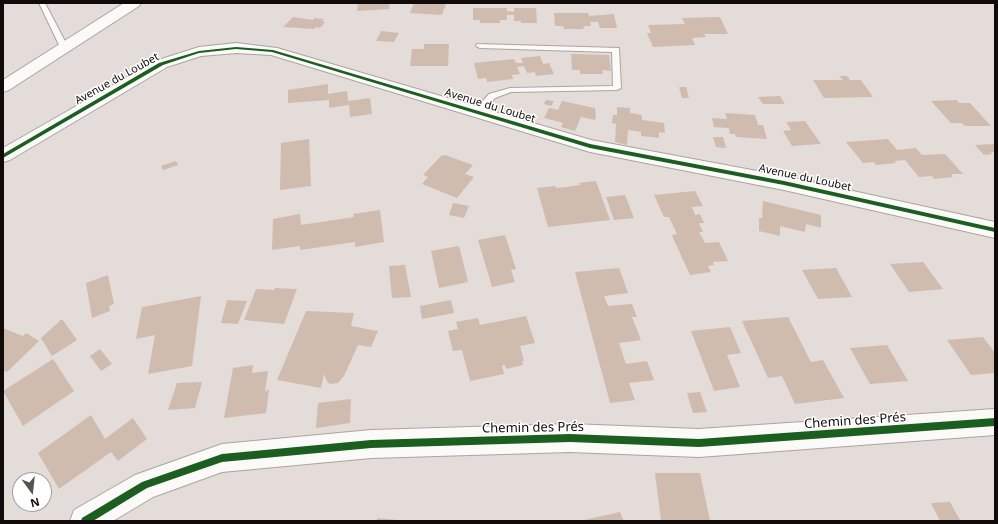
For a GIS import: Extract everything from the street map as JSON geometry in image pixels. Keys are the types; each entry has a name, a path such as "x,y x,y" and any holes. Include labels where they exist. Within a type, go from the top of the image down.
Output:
{"street":[{"path":"3,87 134,3"},
{"name":"Avenue du Loubet","path":"3,156 161,64 199,52 236,48 272,51 590,146 784,183 995,230"},
{"name":"Chemin des Prés","path":"85,521 145,485 222,458 371,444 570,438 699,443 995,422"}],"lane":[{"path":"42,3 64,47"},
{"path":"477,113 492,96 510,90 618,88 616,50 480,46"}],"building":[{"path":"358,3 390,3 389,9 357,11"},
{"path":"414,3 446,3 442,15 410,13"},
{"path":"473,8 507,8 507,11 514,12 514,8 536,8 537,23 521,23 521,21 514,21 514,15 507,15 507,20 500,20 500,23 480,23 480,20 473,20"},
{"path":"554,13 588,13 589,16 614,14 617,28 600,28 598,22 590,22 591,26 583,26 584,29 564,29 563,26 555,26"},
{"path":"293,17 313,20 314,18 324,19 322,21 325,22 320,28 316,27 314,29 283,27"},
{"path":"720,17 728,34 704,34 706,37 692,38 695,45 653,47 647,33 651,33 648,25 685,24 682,18"},
{"path":"381,31 399,33 394,42 376,41"},
{"path":"424,44 449,44 448,66 410,66 412,49 424,49"},
{"path":"571,54 609,55 611,71 602,70 603,74 580,74 580,70 572,70"},
{"path":"540,56 543,64 549,63 554,74 536,76 535,72 527,73 524,66 517,67 520,74 512,75 513,79 487,82 486,78 478,79 474,63 514,59 516,63 523,63 521,58"},
{"path":"839,76 847,76 850,80 861,80 873,97 824,98 813,80 843,80"},
{"path":"328,84 328,94 347,91 348,101 370,98 372,114 350,117 349,105 329,108 329,100 288,103 288,90"},
{"path":"679,87 686,87 689,98 682,98"},
{"path":"780,96 785,104 763,104 758,97"},
{"path":"546,100 554,101 551,106 544,104"},
{"path":"957,100 959,103 970,103 991,126 965,126 962,123 951,123 931,101"},
{"path":"562,101 595,108 595,120 581,117 575,131 561,127 563,123 544,118 549,108 558,110"},
{"path":"617,107 630,108 630,113 642,115 642,120 664,123 665,133 659,132 659,138 641,136 641,132 628,130 627,145 615,142 616,124 612,123 613,115 617,115"},
{"path":"725,113 755,115 758,125 763,125 767,139 736,137 735,134 730,134 729,128 714,127 712,118 727,119"},
{"path":"805,121 821,144 792,146 783,131 791,130 786,122"},
{"path":"713,137 723,137 726,148 716,147"},
{"path":"309,139 311,186 280,190 281,143"},
{"path":"888,139 897,150 916,148 922,155 945,154 963,174 951,174 953,177 934,179 932,176 919,177 905,160 894,161 896,163 876,165 874,162 863,163 846,142"},
{"path":"995,144 995,152 984,155 975,145"},
{"path":"442,155 473,165 465,174 474,177 457,198 422,184 428,177 423,175"},
{"path":"176,161 178,165 163,170 161,166"},
{"path":"596,181 610,220 548,227 537,188 555,186 556,188 567,187 580,185 579,183"},
{"path":"695,191 703,206 692,207 695,215 700,214 704,223 699,223 703,232 699,232 705,243 719,242 728,261 713,262 714,265 708,266 711,272 690,275 672,235 677,234 669,217 664,217 654,195"},
{"path":"625,195 634,218 614,220 606,197"},
{"path":"763,201 821,215 821,228 806,224 805,232 780,226 780,236 759,231 759,218 762,218"},
{"path":"453,203 469,206 464,218 449,215"},
{"path":"380,210 384,242 355,247 355,242 300,250 300,246 272,250 273,219 300,214 301,225 354,217 353,214"},
{"path":"505,235 516,269 511,270 515,282 492,287 478,240"},
{"path":"459,246 468,282 439,288 431,251"},
{"path":"923,262 943,289 909,292 890,264"},
{"path":"405,265 411,297 392,298 389,266"},
{"path":"619,268 628,293 604,296 608,306 632,304 637,317 632,317 641,340 619,343 626,364 647,361 654,380 629,383 635,400 610,403 575,272"},
{"path":"836,268 852,297 818,299 802,270"},
{"path":"108,275 114,304 109,306 110,311 92,318 86,283"},
{"path":"275,288 297,289 284,324 244,320 256,289 274,290"},
{"path":"201,296 192,366 148,374 155,335 136,339 142,307"},
{"path":"227,300 247,301 238,324 221,323"},
{"path":"451,300 454,313 422,319 420,306"},
{"path":"306,311 354,313 351,326 378,331 371,347 358,345 344,376 338,383 328,383 324,374 321,388 277,380"},
{"path":"526,316 535,343 520,346 524,361 522,361 523,365 506,369 505,365 502,365 504,374 470,381 462,350 453,351 448,331 458,329 456,322 478,318 480,325"},
{"path":"788,317 811,362 823,360 844,398 795,404 782,376 768,378 742,321"},
{"path":"62,319 77,340 52,356 41,338"},
{"path":"730,327 741,353 727,355 740,387 714,391 691,331"},
{"path":"3,328 23,336 26,333 39,341 7,372 3,370"},
{"path":"983,337 995,353 995,373 971,375 947,340"},
{"path":"887,345 908,381 870,384 850,348"},
{"path":"100,349 112,364 101,371 90,356"},
{"path":"53,359 74,391 23,426 3,391"},
{"path":"253,365 252,373 268,371 265,391 269,390 266,413 224,418 233,368"},
{"path":"202,382 195,408 168,410 177,383"},
{"path":"700,392 707,412 693,413 687,393"},
{"path":"351,399 350,423 316,428 318,403"},
{"path":"91,415 105,439 133,418 147,439 118,461 111,452 59,489 52,477 52,472 49,472 38,453"},
{"path":"655,473 700,473 710,521 661,521"},
{"path":"950,502 960,520 940,521 931,503"},
{"path":"620,512 624,521 584,521 584,520"},
{"path":"377,518 398,520 398,521 377,521"}],"cycle path":[{"path":"3,156 161,64 199,52 236,48 272,51 590,146 784,183 995,230"},
{"path":"85,521 145,485 222,458 371,444 570,438 699,443 995,422"}]}
